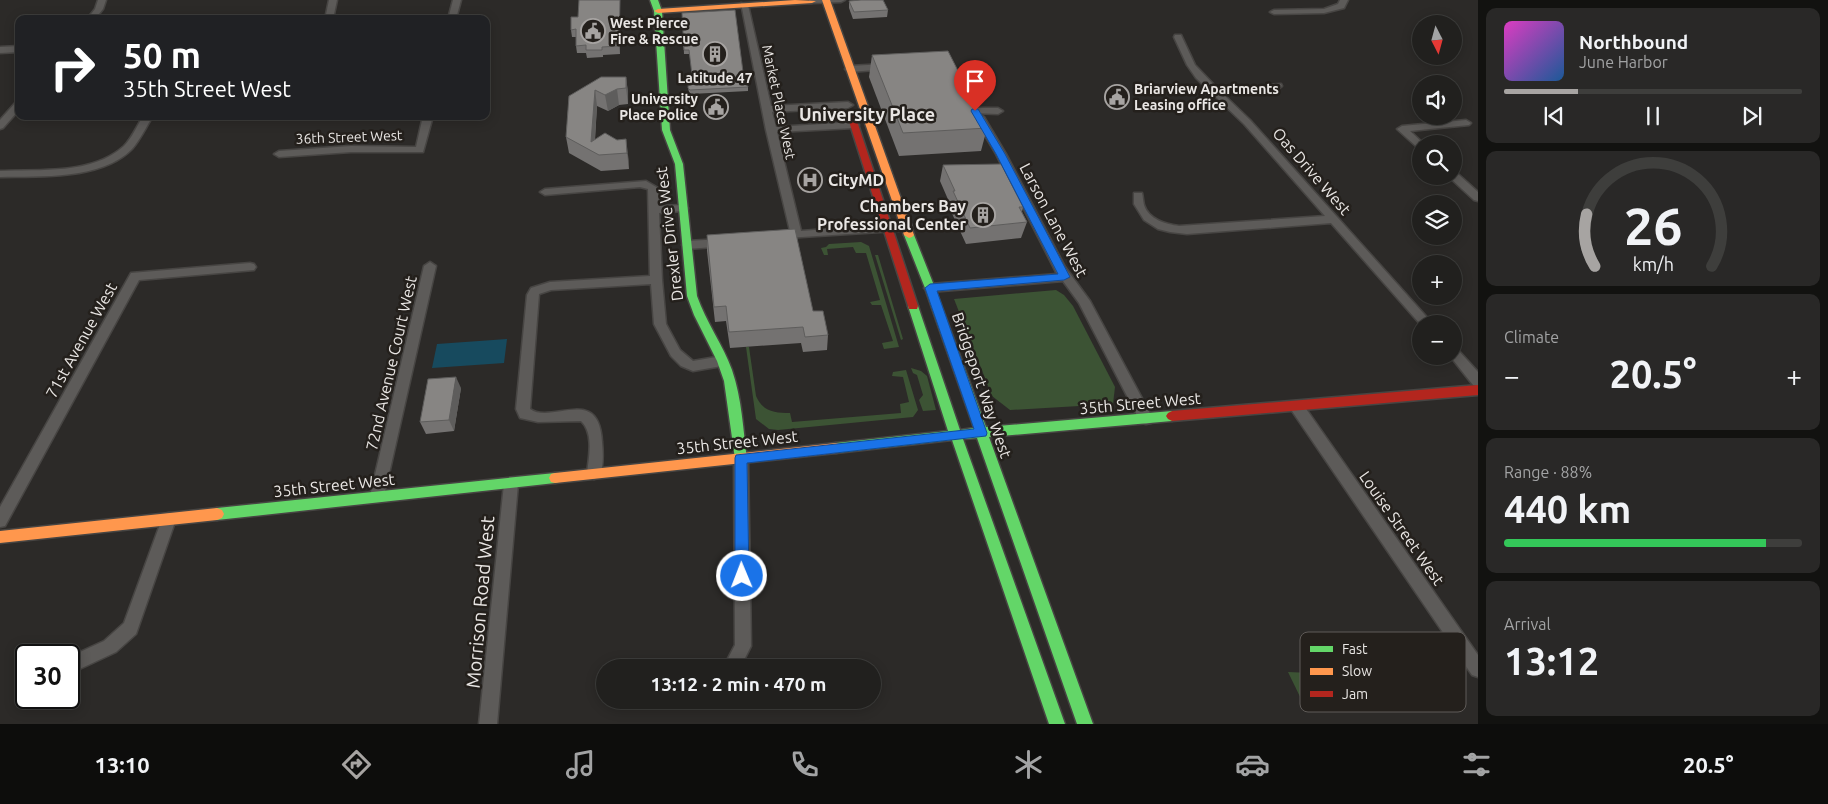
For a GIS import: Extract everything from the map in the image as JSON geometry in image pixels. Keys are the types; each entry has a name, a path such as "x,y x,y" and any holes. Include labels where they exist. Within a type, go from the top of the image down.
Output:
{"street":[{"path":"94,15 102,0"},
{"path":"329,15 333,0"},
{"path":"453,15 457,0"},
{"path":"656,5 813,4 826,0 841,0"},
{"name":"Bridgeport Way West","path":"826,0 848,69 930,288 1085,724"},
{"path":"1274,12 1332,9 1343,4 1344,0"},
{"name":"Drexler Drive West","path":"656,5 666,130 679,164 695,309 722,361 731,389 741,458"},
{"name":"Market Place West","path":"744,5 796,233"},
{"name":"Oas Drive West","path":"1178,37 1191,65 1214,92 1247,122 1419,315"},
{"path":"0,50 15,49"},
{"path":"848,69 893,66"},
{"path":"1214,92 1278,86"},
{"path":"767,109 846,101 956,435 1057,724"},
{"name":"Larson Lane West","path":"998,111 973,107 1001,154 1064,277 1084,301 1146,419"},
{"path":"0,126 15,109"},
{"path":"0,174 77,169 112,158 129,146 145,120"},
{"name":"36th Street West","path":"279,154 351,149 420,150 427,120"},
{"path":"1412,138 1402,129 1466,123"},
{"path":"771,130 854,125"},
{"path":"1462,183 1478,198"},
{"path":"545,192 646,184 653,188 656,280 660,324 680,360 693,366 722,361"},
{"path":"1138,195 1138,205 1146,217 1157,224 1174,229 1188,230 1332,219"},
{"path":"654,210 683,208"},
{"path":"781,235 907,227"},
{"path":"687,245 733,242"},
{"name":"72nd Avenue Court West","path":"377,496 430,266"},
{"name":"71st Avenue West","path":"0,521 135,276 250,267"},
{"path":"930,288 1064,277"},
{"path":"594,473 596,445 592,423 588,418 575,415 538,417 525,414 523,409 532,300 535,291 541,288 656,280"},
{"path":"1462,363 1478,381"},
{"name":"35th Street West","path":"0,537 956,435 1478,390"},
{"name":"Louise Street West","path":"1297,406 1453,632"},
{"path":"736,659 744,646 741,458"},
{"name":"Morrison Road West","path":"488,724 510,484"},
{"path":"80,661 112,646 127,633 169,519"},
{"name":"Louise Street West","path":"1466,652 1478,669"}],"green space":[{"path":"861,242 869,246 899,347 884,349 882,343 893,341 881,305 872,305 870,302 880,300 866,253 856,253 853,247 827,249 828,255 824,255 821,248 829,244"},
{"path":"875,255 878,255 903,339 901,340"},
{"path":"1056,290 1064,295 1073,306 1115,387 1113,404 1010,410 992,396 954,299"},
{"path":"746,347 749,347 756,396 759,401 770,411 790,413 792,422 901,413 900,404 909,402 903,377 892,376 893,372 906,370 918,410 913,417 778,430 769,429 756,419"},
{"path":"911,368 921,371 927,376 936,410 923,411 919,400 923,395 917,375 913,373"},
{"path":"1288,672 1300,673 1300,697"}],"water":[{"path":"507,339 504,363 432,368 437,344"}],"building":[{"name":"West Pierce Fire & Rescue","path":"579,0 620,0 619,46 602,47 602,50 586,50 586,45 576,46 576,29 571,30 571,17 578,17"},
{"path":"883,0 888,10 854,12 849,1"},
{"name":"Latitude 47","path":"735,10 743,72 748,87 690,90 688,88 689,75 692,75 689,50 684,50 682,13"},
{"path":"948,51 987,128 903,133 872,55"},
{"path":"601,77 626,77 626,88 617,89 605,95 595,90 591,142 605,133 617,140 626,139 627,153 599,155 566,137 569,96"},
{"name":"Chambers Bay Professional Center","path":"1001,164 1023,207 1019,207 1027,222 970,228 943,165"},
{"path":"795,229 813,311 823,311 828,335 805,337 803,327 729,332 726,306 714,307 707,235"},
{"path":"456,377 449,420 420,422 428,379"}],"traffic: fast":[{"path":"654,0 658,11 666,130 679,164 692,296 699,315 726,370 734,403 741,459"},
{"path":"909,235 930,288 1085,724"},
{"path":"913,306 946,407 1057,724"},
{"path":"836,448 956,435 1172,416"},
{"path":"217,514 555,478"}],"traffic: slow":[{"path":"826,0 909,235"},
{"path":"658,11 812,1"},
{"path":"555,478 836,448"},
{"path":"0,537 217,514"}],"traffic: jam":[{"path":"851,115 913,306"},
{"path":"1172,416 1478,390"}],"place":[{"name":"West Pierce Fire & Rescue","path":"593,31"},
{"name":"Latitude 47","path":"715,54"},
{"name":"Briarview Apartments Leasing office","path":"1117,97"},
{"name":"University Place Police","path":"716,107"},
{"name":"CityMD","path":"810,180"},
{"name":"Chambers Bay Professional Center","path":"983,215"}],"district":[{"name":"University Place","path":"867,114"}],"route":[{"path":"742,576 741,458 981,433 930,288 1064,277 1001,154 975,111"}]}
